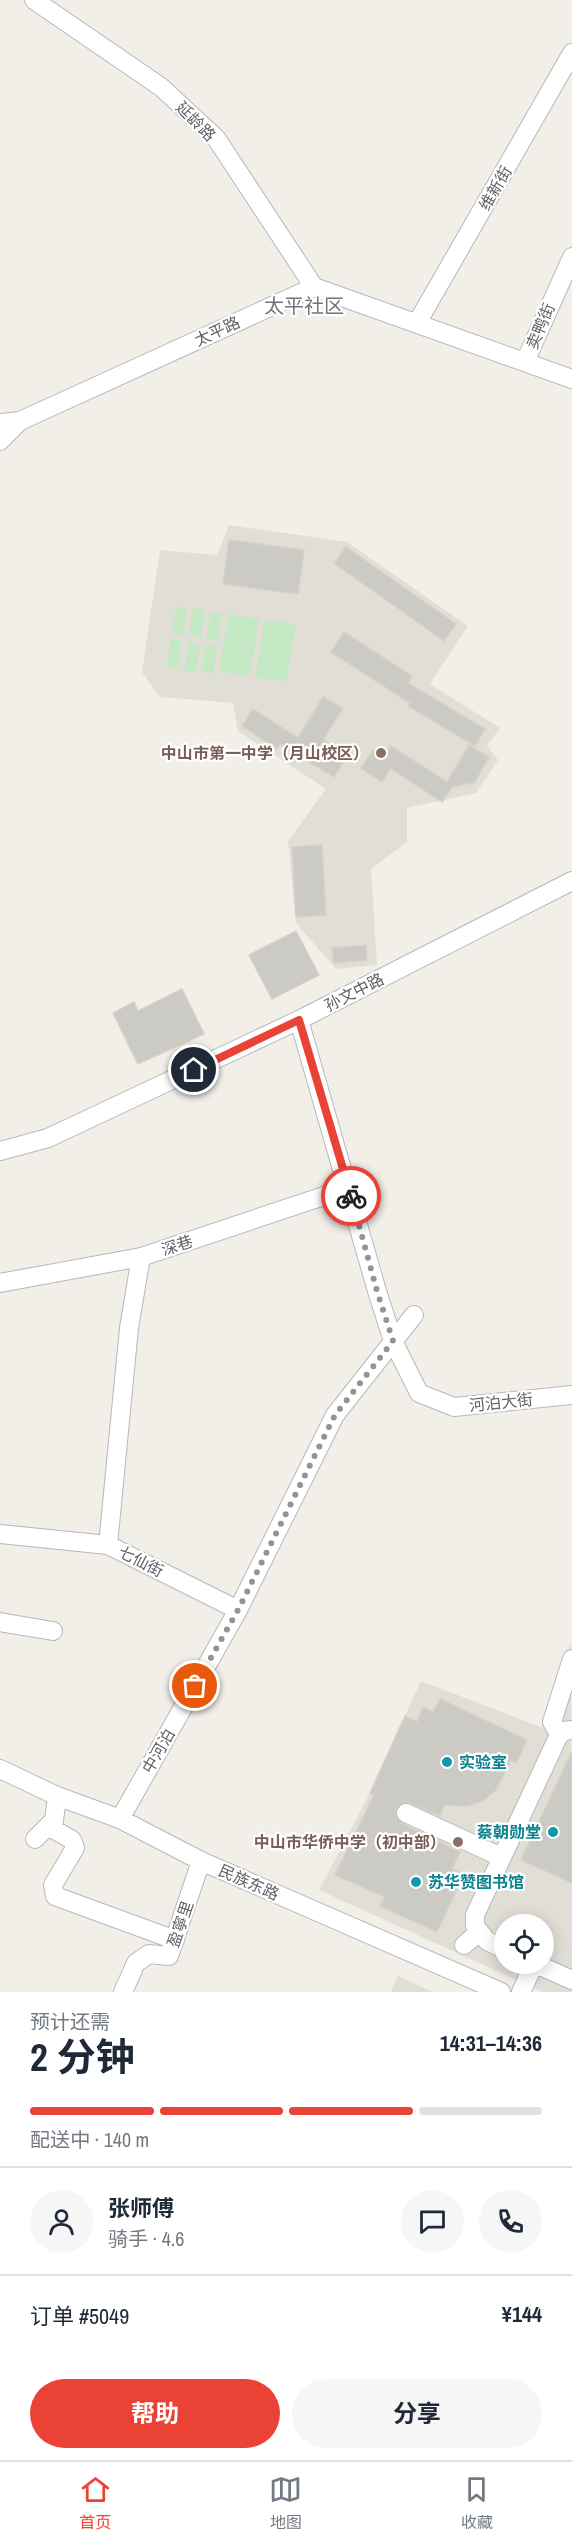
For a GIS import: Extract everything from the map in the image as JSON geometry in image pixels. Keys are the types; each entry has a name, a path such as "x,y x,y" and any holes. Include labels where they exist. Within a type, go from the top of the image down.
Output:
{"street":[{"name":"延龄路","path":"34,0 161,87 216,138 314,286"},
{"name":"维新街","path":"417,323 572,53"},
{"name":"卖鸭街","path":"525,363 572,257"},
{"path":"314,286 572,380"},
{"name":"太平路","path":"0,423 20,421 314,286"},
{"path":"0,441 20,421"},
{"name":"孙文中路","path":"0,1152 48,1138 299,1020 572,881"},
{"name":"河泊大街","path":"299,1020 393,1341 419,1393 454,1407 572,1395"},
{"name":"深巷","path":"0,1282 141,1257 348,1188"},
{"path":"108,1545 129,1328 141,1257"},
{"name":"中河泊","path":"120,1819 238,1610 335,1415 414,1315"},
{"name":"七仙街","path":"0,1534 108,1545 238,1610"},
{"path":"0,1622 53,1631"},
{"path":"494,1945 486,1941 474,1926 475,1915 501,1857 566,1733 552,1722 572,1659"},
{"name":"民族东路","path":"0,1769 57,1796 120,1819 201,1861 501,1992"},
{"path":"57,1796 53,1829 72,1840 75,1848 53,1885 55,1896 175,1941"},
{"path":"406,1813 501,1857"},
{"path":"34,1839 53,1821"},
{"name":"盈寧里","path":"123,1992 136,1963 149,1954 169,1956 201,1861"},
{"path":"464,1945 479,1932"},
{"path":"554,1972 572,1980"},
{"path":"521,1992 530,1974"}],"shaded area":[{"name":"中山市第一中学（月山校区）","path":"229,525 347,542 468,626 430,684 500,728 487,746 498,760 476,793 407,808 407,842 371,869 377,965 336,969 296,923 288,841 326,789 238,731 233,703 160,697 142,672 160,550 217,555"},
{"name":"中山市华侨中学（初中部）","path":"571,1642 572,1992 543,1992 503,1974 554,1974 554,1914 494,1914 494,1970 319,1890 370,1793 421,1681 543,1728"},
{"path":"398,1976 433,1992 391,1992"}],"green space":[{"path":"176,606 187,608 183,635 171,634"},
{"path":"193,608 205,610 201,638 189,636"},
{"path":"211,612 222,613 218,641 206,639"},
{"path":"229,614 259,619 250,677 219,671"},
{"path":"265,619 296,624 286,682 255,677"},
{"path":"171,639 182,641 178,668 167,667"},
{"path":"189,642 200,644 196,672 184,670"},
{"path":"206,644 217,646 213,674 201,672"}],"building":[{"path":"229,540 304,550 298,594 223,584"},
{"path":"346,547 456,624 444,641 334,563"},
{"path":"344,632 412,676 408,683 485,729 475,746 408,706 410,703 331,652"},
{"path":"323,697 343,708 323,740 348,754 334,777 280,744 277,749 242,726 253,709 298,738"},
{"path":"469,745 489,757 475,782 452,787 442,802 390,768 382,782 361,768 373,750 385,757 391,746 447,782"},
{"path":"322,845 326,915 296,917 292,847"},
{"path":"296,931 319,975 272,999 249,955"},
{"path":"366,945 367,960 334,963 332,948"},
{"path":"182,989 204,1034 138,1064 113,1013 134,1002 138,1011"},
{"path":"440,1699 527,1740 516,1763 511,1760 496,1790 484,1800 468,1806 445,1805 440,1816 410,1803 404,1802 396,1808 395,1815 401,1823 460,1852 452,1869 464,1874 437,1932 380,1906 385,1897 335,1875 374,1795 370,1793 405,1716 417,1722 423,1707 433,1712"},
{"name":"蔡朝勋堂","path":"572,1751 572,1883 521,1860"}],"way so far":[{"path":"195,1686 238,1610 335,1415 393,1341 351,1196"}],"place":[{"name":"中山市第一中学（月山校区）","path":"381,753"},
{"name":"实验室","path":"447,1762"},
{"name":"蔡朝勋堂","path":"553,1832"},
{"name":"中山市华侨中学（初中部）","path":"458,1842"},
{"name":"苏华赞图书馆","path":"416,1882"}],"district":[{"name":"太平社区","path":"304,306"}],"route":[{"path":"194,1070 299,1020 351,1196"}]}
